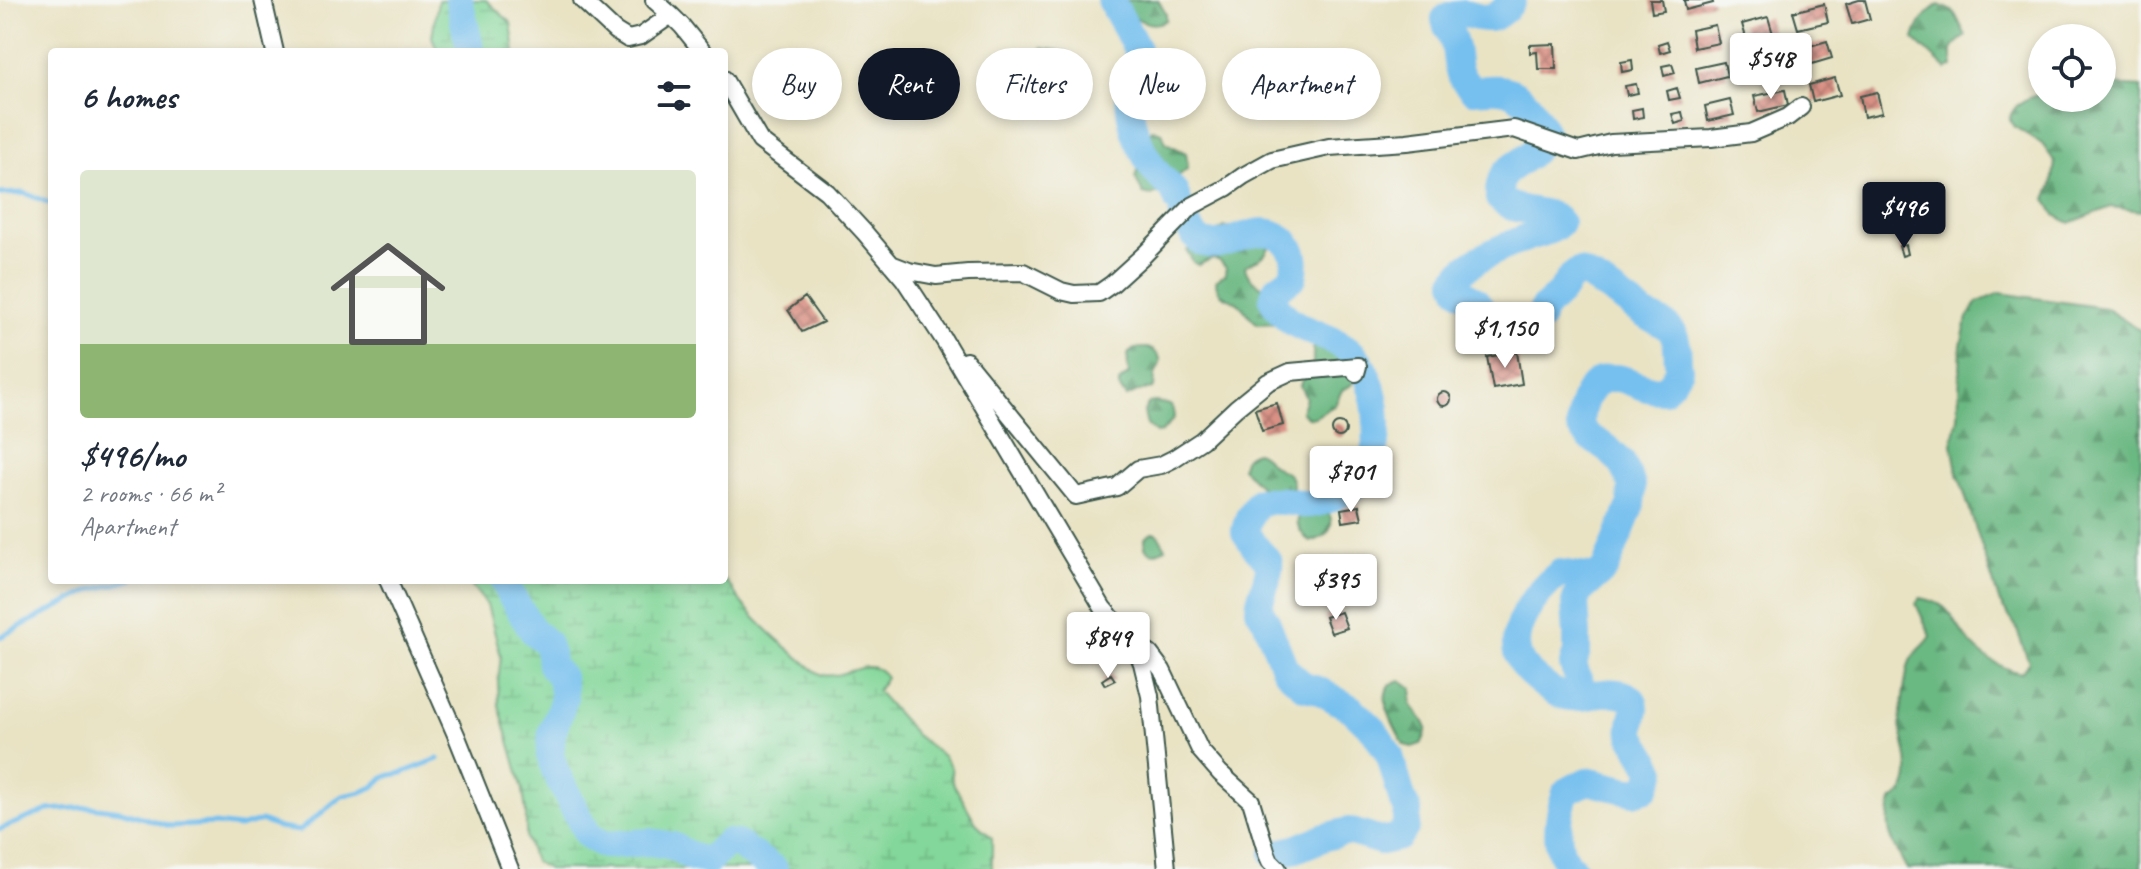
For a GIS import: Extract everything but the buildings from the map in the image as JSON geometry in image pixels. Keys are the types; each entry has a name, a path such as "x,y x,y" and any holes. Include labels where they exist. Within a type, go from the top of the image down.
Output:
{"street":[{"path":"263,0 274,48"},
{"path":"582,0 628,39 641,36 671,15"},
{"path":"654,0 700,48"},
{"path":"728,86 760,141 827,192 904,279 944,340 1103,608 1162,670 1200,750 1251,801 1270,861 1278,869"},
{"path":"891,264 936,276 1023,272 1061,291 1099,293 1145,254 1192,206 1272,160 1329,147 1407,142 1514,129 1578,151 1611,143 1711,138 1751,133 1788,117 1801,107"},
{"path":"944,340 995,395 1076,496 1117,487 1138,469 1161,465 1173,459 1202,440 1268,382 1290,372 1358,366 1356,373"},
{"path":"390,584 457,737 510,869"},
{"path":"1133,642 1150,696 1167,869"}],"green space":[{"path":"438,0 486,0 511,23 514,48 436,48 432,37"},
{"path":"1113,0 1158,0 1166,20 1152,24 1145,22"},
{"path":"1939,5 1954,12 1966,36 1954,46 1953,67 1946,69 1914,39 1923,19"},
{"path":"2116,85 2141,87 2141,211 2111,207 2070,223 2055,215 2046,199 2052,185 2055,162 2042,144 2015,127 2010,119 2022,102 2028,99 2028,112 2116,112"},
{"path":"1153,129 1162,132 1166,143 1186,153 1188,168 1159,192 1148,195 1143,194 1135,177 1138,170 1154,159 1145,142"},
{"path":"1225,227 1251,227 1266,236 1267,252 1245,266 1253,280 1283,299 1288,306 1290,314 1281,323 1258,324 1239,304 1221,294 1216,281 1225,274 1226,268 1220,261 1213,258 1198,265 1193,262 1187,251"},
{"path":"2000,293 2105,308 2141,331 2141,869 1907,869 1889,829 1892,801 1902,793 1908,778 1900,726 1907,671 1914,655 1931,636 1916,604 1920,598 1938,604 1949,612 1972,645 1991,660 2021,673 2029,662 2015,625 2000,603 1957,471 1952,444 1958,418 1961,346 1967,318 1978,302"},
{"path":"1326,343 1346,353 1358,366 1356,375 1352,384 1342,390 1335,405 1309,418 1301,412 1306,398 1300,386 1302,380 1313,373 1313,349"},
{"path":"1134,349 1153,350 1160,360 1154,387 1126,397 1119,382 1129,374 1129,354"},
{"path":"1149,403 1171,406 1174,418 1162,432 1156,433 1147,425 1144,412"},
{"path":"1256,452 1287,473 1292,480 1290,494 1275,509 1271,509 1260,486 1242,468 1246,457"},
{"path":"1311,510 1327,511 1331,526 1321,538 1310,542 1299,528 1298,519"},
{"path":"1157,533 1166,548 1154,553 1148,551 1145,538"},
{"path":"470,584 728,584 760,623 817,673 831,676 865,667 880,670 886,677 877,691 916,735 943,756 951,767 952,781 976,823 992,838 992,869 548,869 534,861 526,837 523,790 499,705 501,656 487,605"},
{"path":"1401,680 1413,689 1411,704 1426,727 1421,744 1412,747 1404,745 1387,708 1387,691 1392,684"}],"waterway":[{"path":"459,0 470,48"},
{"path":"1111,0 1137,49 1129,98 1135,131 1148,160 1178,201"},
{"path":"1512,0 1494,17 1453,14 1445,22 1455,45 1461,76 1466,83 1473,90 1499,89 1516,94 1534,112 1546,135"},
{"path":"1535,149 1505,173 1499,198 1515,207 1548,214 1560,223 1476,261 1456,281 1460,290 1476,301 1490,320 1534,325 1541,318 1543,309 1578,272 1670,329 1676,342 1679,369 1663,390 1619,378 1604,379 1587,395 1582,411 1580,427 1622,463 1632,485 1631,505 1605,569 1578,593 1575,603 1577,651 1573,665 1582,690 1618,693 1632,699 1635,704 1632,734 1653,772 1646,788 1633,792 1587,781 1566,792 1558,833 1562,853 1573,869"},
{"path":"0,194 24,193 48,202"},
{"path":"1182,217 1202,242 1222,243 1265,232 1286,242 1294,258 1293,277 1276,289 1273,300 1288,319 1349,350 1369,379 1374,399 1376,442 1363,477 1350,489 1315,503 1260,501 1250,515 1245,532 1269,562 1259,609 1285,669 1305,687 1318,690 1352,709 1374,730 1390,756 1408,811 1406,826 1399,837 1381,841 1348,831 1274,854"},
{"path":"1592,695 1564,696 1546,687 1522,664 1516,639 1525,614 1542,590 1560,573 1595,578"},
{"path":"0,637 91,590 116,584"},
{"path":"506,584 533,631 546,642 551,665 561,677 564,699 552,733 550,755 588,835 604,845 650,842 673,846 694,858 708,861 727,843 737,844 774,869"},
{"path":"0,829 48,810 90,807 121,811 170,826 215,824 239,827 261,821 299,831 342,796 362,792 386,776 438,759"}]}
